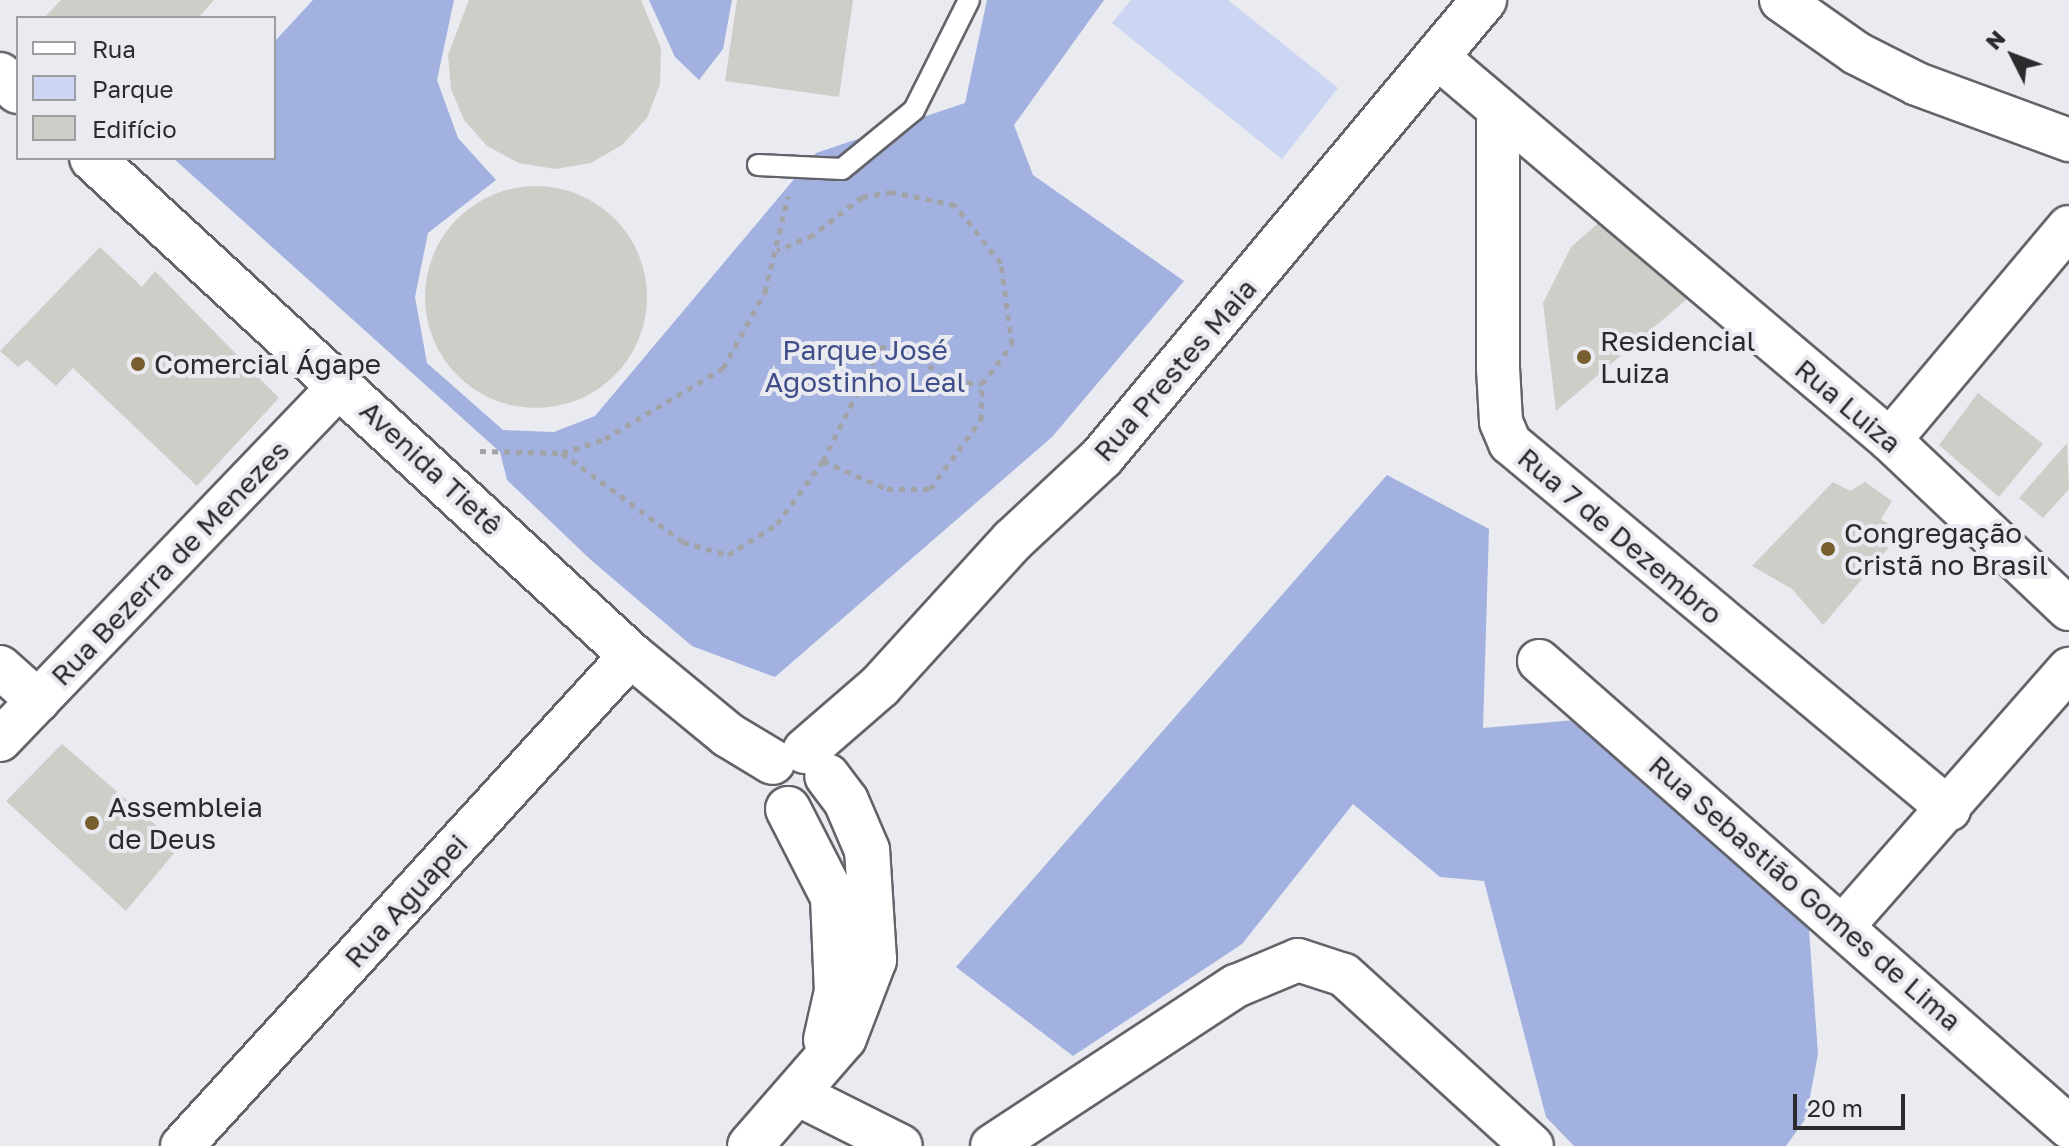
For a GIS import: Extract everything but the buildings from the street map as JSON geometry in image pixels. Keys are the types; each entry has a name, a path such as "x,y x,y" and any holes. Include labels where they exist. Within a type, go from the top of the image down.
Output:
{"street":[{"name":"Rua Prestes Maia","path":"789,770 845,720 1013,540 1102,457 1484,0"},
{"path":"1781,0 1856,53 1917,84 2069,140"},
{"name":"Rua Luiza","path":"1436,56 1498,114 1890,440 2069,609"},
{"path":"0,75 16,89"},
{"name":"Rua 7 de Dezembro","path":"1498,114 1498,368 1501,422 1510,443 1949,809"},
{"name":"Avenida Tietê","path":"94,160 341,384 631,655 789,770 825,872 839,941 837,991 807,1080 750,1146"},
{"path":"1890,440 2069,227"},
{"name":"Rua Bezerra de Menezes","path":"0,740 341,384"},
{"name":"Rua Aguapei","path":"182,1146 631,655"},
{"name":"Rua Sebastião Gomes de Lima","path":"1539,661 1844,925 2069,1127"},
{"path":"0,667 38,701"},
{"path":"1844,925 2069,669"},
{"path":"992,1146 1236,986 1298,960 1344,975 1532,1146"},
{"path":"807,1080 901,1146"},
{"path":"2059,1146 2069,1136"}],"lane":[{"path":"758,165 842,169 914,110 969,0"}],"path":[{"path":"480,451 562,453 616,433 723,368 748,331 777,250 790,166"},
{"path":"777,250 813,235 862,197 892,192 955,205 1001,263 1012,344 982,384 981,420 930,489 887,489 823,461"},
{"path":"562,453 683,542 728,555 777,524 823,461 880,347 912,348 943,380 982,384"}],"green space":[{"name":"Parque José Agostinho Leal","path":"313,0 454,0 437,80 458,138 496,180 428,233 415,297 427,363 503,430 554,432 595,416 816,153 965,103 987,0 1104,0 1014,125 1033,175 1184,281 1052,437 775,677 692,646 591,560 507,480 500,452 175,160 276,160 276,40"},
{"path":"649,0 732,0 723,49 699,80 675,57"},
{"path":"1131,0 1228,0 1338,88 1282,159 1112,23"},
{"path":"1387,475 1489,529 1483,728 1575,720 1808,916 1818,1054 1806,1118 1786,1146 1574,1146 1546,1117 1484,881 1440,877 1353,804 1242,944 1073,1056 956,967"}],"place":[{"name":"Residencial Luiza","path":"1584,357"},
{"name":"Comercial Ágape","path":"138,364"},
{"name":"Congregação Cristã no Brasil","path":"1828,549"},
{"name":"Assembleia de Deus","path":"92,823"}]}
